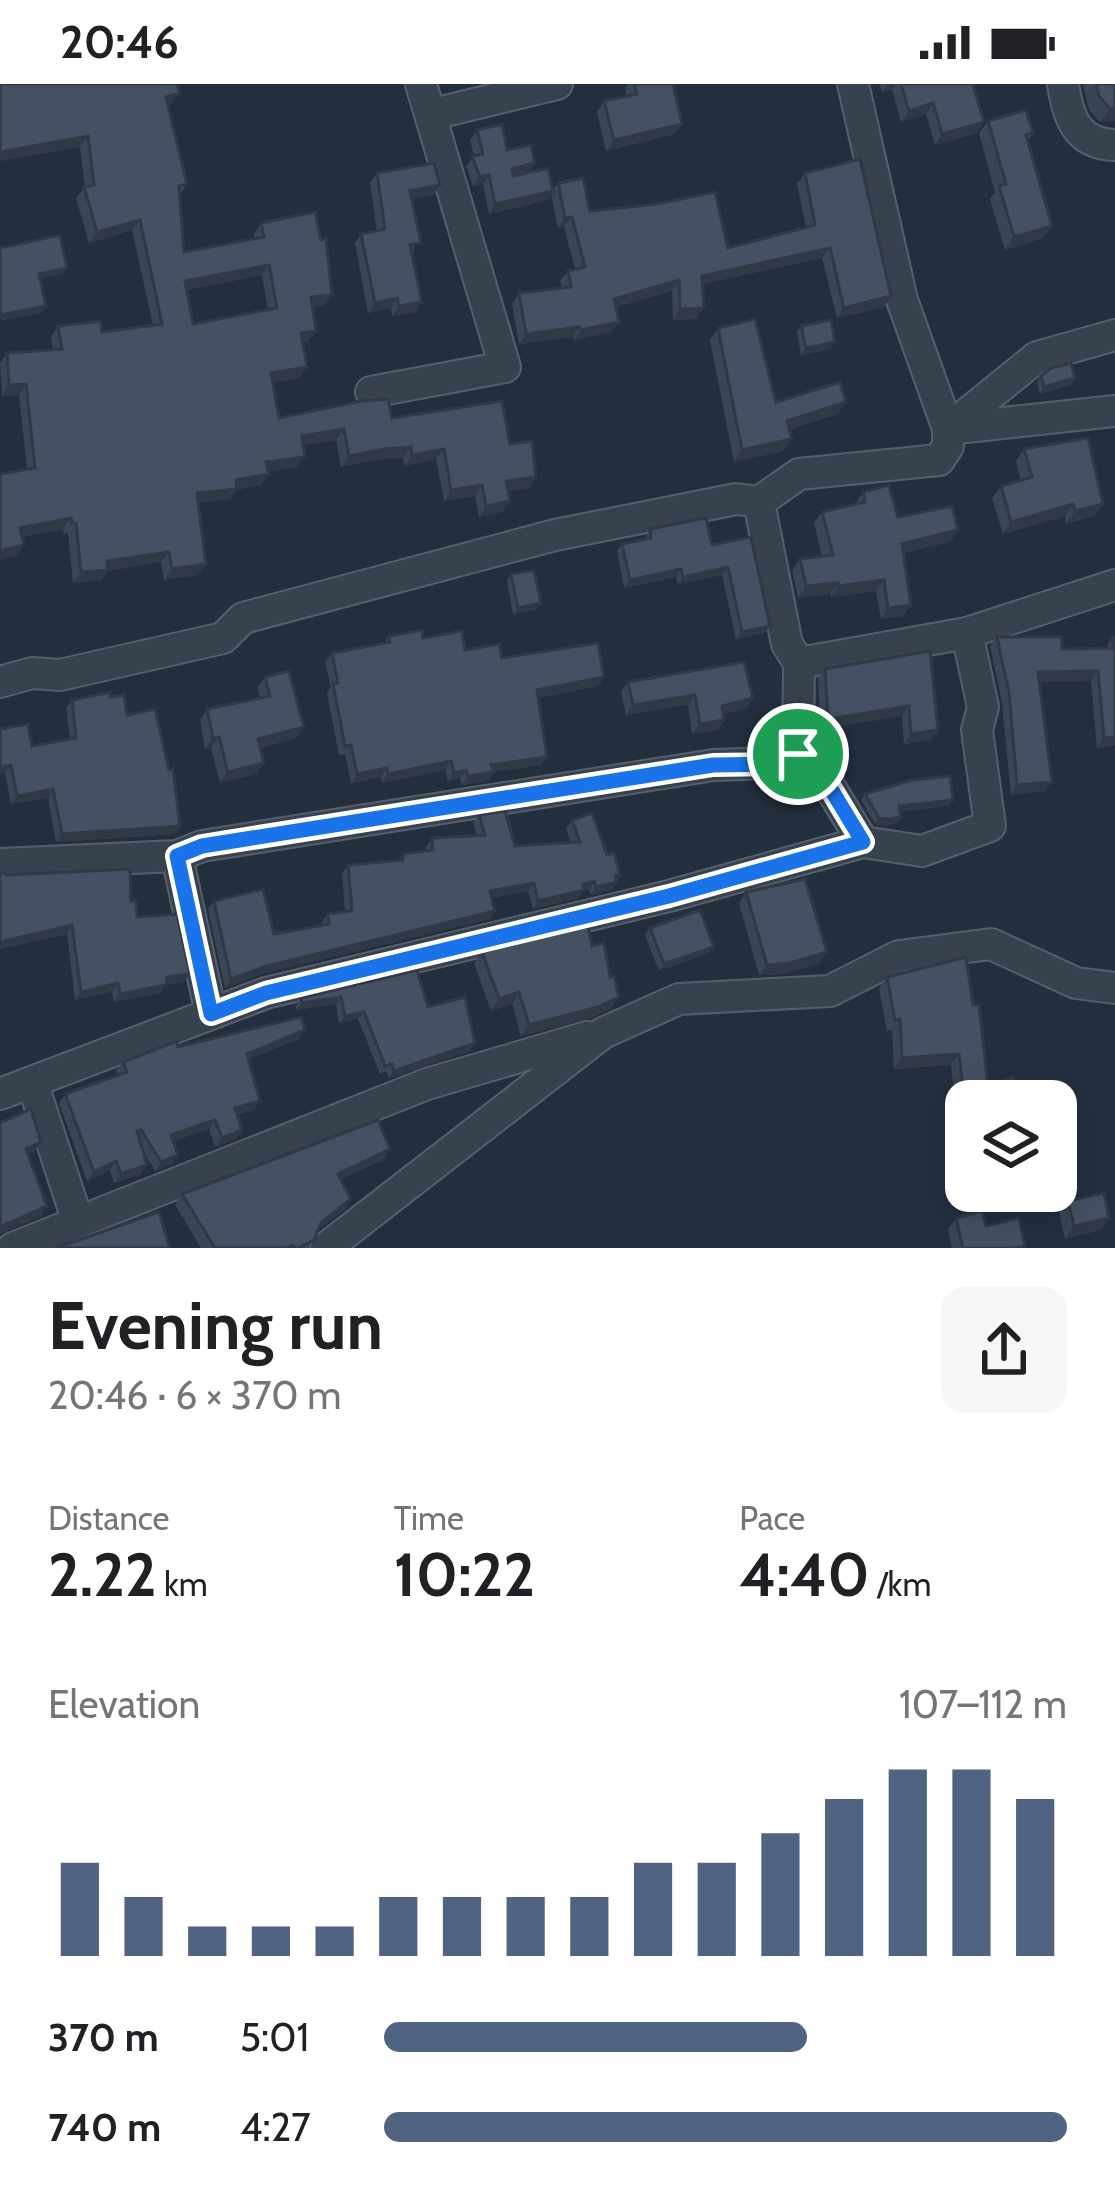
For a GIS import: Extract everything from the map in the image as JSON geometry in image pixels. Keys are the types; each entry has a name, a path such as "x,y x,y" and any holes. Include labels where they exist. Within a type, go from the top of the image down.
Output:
{"street":[{"path":"371,392 505,367 421,84"},
{"path":"433,114 557,84"},
{"path":"0,682 32,673 60,675 223,638 243,618 555,536 736,499 759,502 799,474 939,460 948,446 948,429 902,300 853,84"},
{"path":"1064,84 1079,131 1095,145 1115,145"},
{"path":"948,429 1037,357 1115,335"},
{"path":"948,429 1115,411"},
{"path":"759,502 787,644 799,663 798,754"},
{"path":"799,663 967,633 1115,585"},
{"path":"0,1094 266,993 648,902 863,842 922,851 990,826 977,730 982,706 967,633"},
{"path":"798,754 817,766 863,842"},
{"path":"0,864 177,856 202,846 667,772 774,764 798,754"},
{"path":"177,856 211,1014"},
{"path":"13,1248 427,1084 603,1033 679,999 830,991 899,956 991,944 1076,983 1115,1007"},
{"path":"1076,983 1115,988"},
{"path":"326,1248 603,1033"},
{"path":"32,1082 79,1222"}],"building":[{"path":"0,84 177,84 180,93 166,97 187,184 179,186 184,252 264,237 261,223 315,212 321,240 326,239 332,295 311,297 316,331 301,333 307,367 271,373 279,418 361,401 388,399 392,418 502,401 510,444 532,441 536,477 506,481 510,501 486,506 482,485 451,490 444,449 412,455 411,447 349,456 344,429 302,436 305,457 266,462 269,474 236,480 237,489 197,493 206,564 172,569 169,552 107,561 108,570 81,572 76,523 71,518 20,528 24,545 0,551 0,474 35,468 26,384 9,385 7,353 62,349 58,326 101,321 102,332 162,324 140,220 97,232 84,187 94,185 88,136 0,152","holes":["269,265 277,308 193,324 185,281"]},
{"path":"634,84 673,84 682,124 614,140 604,101 637,94"},
{"path":"901,84 973,84 984,122 942,134 933,103 909,111"},
{"path":"1096,84 1115,84 1115,108 1110,109 1099,96"},
{"path":"1026,110 1033,133 1026,135 1052,226 1014,237 999,186 1006,184 988,121"},
{"path":"502,124 507,150 531,145 535,163 512,169 514,176 548,168 553,191 495,204 489,175 480,177 472,156 483,154 477,130"},
{"path":"860,159 891,296 844,308 830,248 702,276 704,308 680,309 679,280 614,299 619,322 526,334 519,293 571,287 568,271 585,267 572,217 565,218 558,183 583,178 590,211 715,192 728,248 815,225 805,173"},
{"path":"434,163 440,185 410,191 421,243 410,245 422,302 399,306 397,298 375,303 361,234 385,229 377,173"},
{"path":"60,235 67,268 39,274 46,306 0,315 0,248"},
{"path":"755,319 776,402 840,382 846,402 787,421 792,439 742,450 718,328"},
{"path":"831,320 835,342 806,348 801,326"},
{"path":"1071,363 1075,378 1044,387 1041,376"},
{"path":"1088,438 1103,504 1075,511 1073,504 1011,522 1001,486 1032,477 1024,449"},
{"path":"889,485 898,517 952,506 958,530 902,544 911,605 888,608 884,580 806,586 800,559 833,555 822,512 865,502 863,492"},
{"path":"706,518 712,545 751,537 770,626 742,632 728,567 683,577 681,569 630,580 622,544 651,538 650,529"},
{"path":"534,570 541,603 518,608 511,574"},
{"path":"422,630 423,638 462,631 465,650 499,644 502,658 598,643 604,677 537,690 547,757 491,765 494,772 468,776 466,770 454,773 451,761 388,774 387,768 357,774 351,745 345,746 332,653 390,642 389,636"},
{"path":"997,637 1062,637 1062,649 1114,648 1115,637 1115,737 1104,738 1098,671 1038,672 1052,782 1017,785 1009,693"},
{"path":"930,651 938,730 911,734 909,706 828,719 825,669"},
{"path":"744,662 753,698 722,706 724,720 700,724 695,695 633,705 628,682"},
{"path":"289,671 304,727 258,739 264,763 228,772 207,709 270,696 265,677"},
{"path":"110,692 110,697 124,695 127,715 155,709 169,770 173,769 180,826 62,834 53,789 17,796 11,765 0,767 0,729 28,724 32,746 76,738 72,700"},
{"path":"950,776 953,800 899,806 901,817 879,818 865,794 912,780"},
{"path":"505,811 515,846 580,842 572,820 592,813 607,855 614,853 620,875 615,876 617,882 596,887 594,881 583,884 584,890 538,901 534,883 490,891 495,911 267,966 231,979 214,901 263,889 274,934 329,924 328,914 352,911 348,865 403,860 403,854 433,850 432,838 485,835 479,815"},
{"path":"130,869 131,901 136,900 137,917 177,914 190,974 167,977 166,985 120,994 118,983 81,992 72,925 0,942 0,872"},
{"path":"805,879 827,952 767,965 746,892"},
{"path":"700,910 714,947 664,964 650,928"},
{"path":"588,926 592,946 604,943 619,997 529,1025 519,992 499,999 482,952"},
{"path":"966,957 973,1005 979,1005 987,1080 962,1080 959,1054 902,1058 900,1019 895,1020 887,977"},
{"path":"417,970 428,1007 465,997 475,1043 394,1071 392,1064 385,1066 364,1012 345,1016 341,997 302,1003 301,998"},
{"path":"301,1017 305,1030 247,1054 260,1101 235,1108 242,1130 222,1138 215,1120 171,1135 178,1155 161,1162 141,1130 137,1131 147,1165 121,1174 116,1161 94,1172 65,1094 127,1072 123,1062 177,1041 178,1047"},
{"path":"31,1109 41,1142 26,1149 47,1206 0,1227 0,1123"},
{"path":"378,1120 390,1149 338,1174 351,1199 321,1223 314,1240 298,1248 215,1248 182,1194"},
{"path":"1104,1193 1109,1218 1074,1226 1071,1212 1077,1212 1077,1199"},
{"path":"159,1212 170,1248 56,1248"},
{"path":"982,1212 986,1226 1019,1218 1025,1246 963,1248 956,1218"}],"route":[{"path":"798,754 817,766 863,842 669,896 266,993 211,1014 177,856 202,846 713,765 774,764 798,754"}]}
